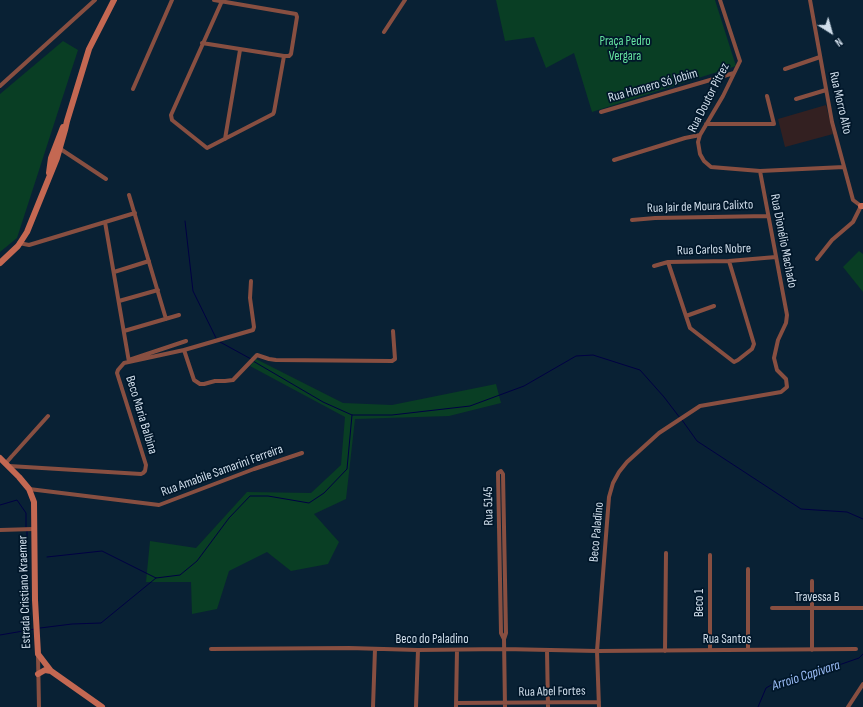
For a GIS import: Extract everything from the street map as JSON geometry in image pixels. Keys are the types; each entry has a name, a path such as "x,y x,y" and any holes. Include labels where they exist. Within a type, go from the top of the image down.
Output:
{"main road":[{"path":"0,262 19,244 27,232 49,175 49,166 58,148 89,49 114,0"},
{"name":"Estrada Cristiano Kraemer","path":"0,458 29,489 34,502 35,600 38,654 52,671 102,707"},
{"path":"38,674 43,671 52,671"}],"street":[{"path":"0,86 95,0"},
{"path":"133,90 172,0"},
{"path":"202,43 284,56 289,56 291,54 297,14 214,0"},
{"path":"384,32 405,0"},
{"name":"Rua Doutor Pitrez","path":"720,0 740,61 723,96 700,135 698,142 700,154 704,161 711,167 760,171 844,167"},
{"name":"Rua Morro Alto","path":"810,0 832,122 854,200 862,206"},
{"path":"222,1 202,43 170,118 172,120 206,147 225,139 273,113 284,56"},
{"path":"225,139 240,50"},
{"path":"785,68 820,57"},
{"name":"Rua Homero Só Jobim","path":"601,112 734,73"},
{"path":"796,99 826,90"},
{"path":"706,124 774,124 767,96"},
{"path":"614,160 685,138 700,135"},
{"path":"58,148 106,179"},
{"name":"Rua Dionélio Machado","path":"760,171 787,315"},
{"path":"130,195 166,318"},
{"path":"817,259 832,240 853,222 862,206"},
{"path":"19,244 29,245 135,213"},
{"name":"Rua Jair de Moura Calixto","path":"632,220 655,218 768,216"},
{"path":"105,222 129,361 186,342"},
{"name":"Rua Carlos Nobre","path":"654,266 668,262 729,261 776,257"},
{"path":"114,272 149,261"},
{"path":"668,262 690,328 732,362 736,362 752,349 754,344 729,261"},
{"name":"Beco Maria Balbina","path":"8,465 141,474 145,471 146,465 117,373 118,370 122,365 129,361 184,350 254,330 250,298 251,281"},
{"path":"119,301 158,290"},
{"path":"686,316 714,306"},
{"path":"124,331 179,315"},
{"name":"Beco Paladino","path":"597,651 609,496 613,483 627,462 659,434 700,406 784,391 787,387 786,379 777,370 774,358 778,340 786,324 787,315"},
{"path":"184,350 194,380 200,384 204,384 214,381 232,380 257,355 276,360 392,361 395,359 393,331"},
{"path":"8,465 13,455 48,416"},
{"name":"Rua Amabile Samarini Ferreira","path":"29,489 159,505 254,468 302,453"},
{"name":"Rua 5145","path":"502,541 498,473 501,471 503,474 502,582 506,633 504,639 505,705"},
{"path":"0,530 34,529"},
{"path":"665,650 666,553"},
{"name":"Beco 1","path":"710,555 710,650"},
{"path":"748,569 748,650"},
{"path":"812,582 812,650"},
{"name":"Travessa B","path":"772,608 863,608"},
{"name":"Beco do Paladino","path":"211,649 349,648 597,651"},
{"path":"373,707 375,649"},
{"name":"Rua Santos","path":"597,651 856,649"},
{"path":"416,707 418,650"},
{"path":"456,705 457,650"},
{"path":"547,650 548,705"},
{"path":"597,651 599,704"},
{"path":"38,654 39,707"},
{"path":"848,707 863,684"},
{"name":"Rua Abel Fortes","path":"456,705 599,704"}],"shaded area":[{"path":"826,105 833,134 785,147 778,119"}],"green space":[{"name":"Praça Pedro Vergara","path":"496,0 715,0 736,66 592,112 574,53 546,68 534,37 505,41"},
{"path":"63,41 78,50 17,238 0,252 0,94"},
{"path":"859,251 863,254 863,292 843,267"},
{"path":"256,359 343,403 392,405 496,384 501,403 449,416 355,419 346,499 314,514 339,542 328,564 291,571 267,552 229,571 217,609 192,614 191,582 146,582 150,541 196,548 247,492 311,493 341,465 345,417 250,366"}],"waterway":[{"path":"185,221 193,291 216,338"},
{"path":"220,342 251,359"},
{"path":"253,361 323,402 352,415 392,415 470,406 524,386 576,356 593,355 640,370 680,418"},
{"path":"47,557 102,551 156,578 180,575 197,561 229,518 250,496 268,496 309,503 324,493 347,469 352,415"},
{"path":"682,420 697,441 801,509 847,512 863,519"},
{"path":"0,505 17,500 26,513 26,527"},
{"path":"27,530 27,549"},
{"path":"40,628 72,624 101,623 156,578"},
{"path":"0,635 35,629"},
{"name":"Arroio Capivara","path":"758,707 766,688 773,684 810,675 859,658 863,654"}]}
